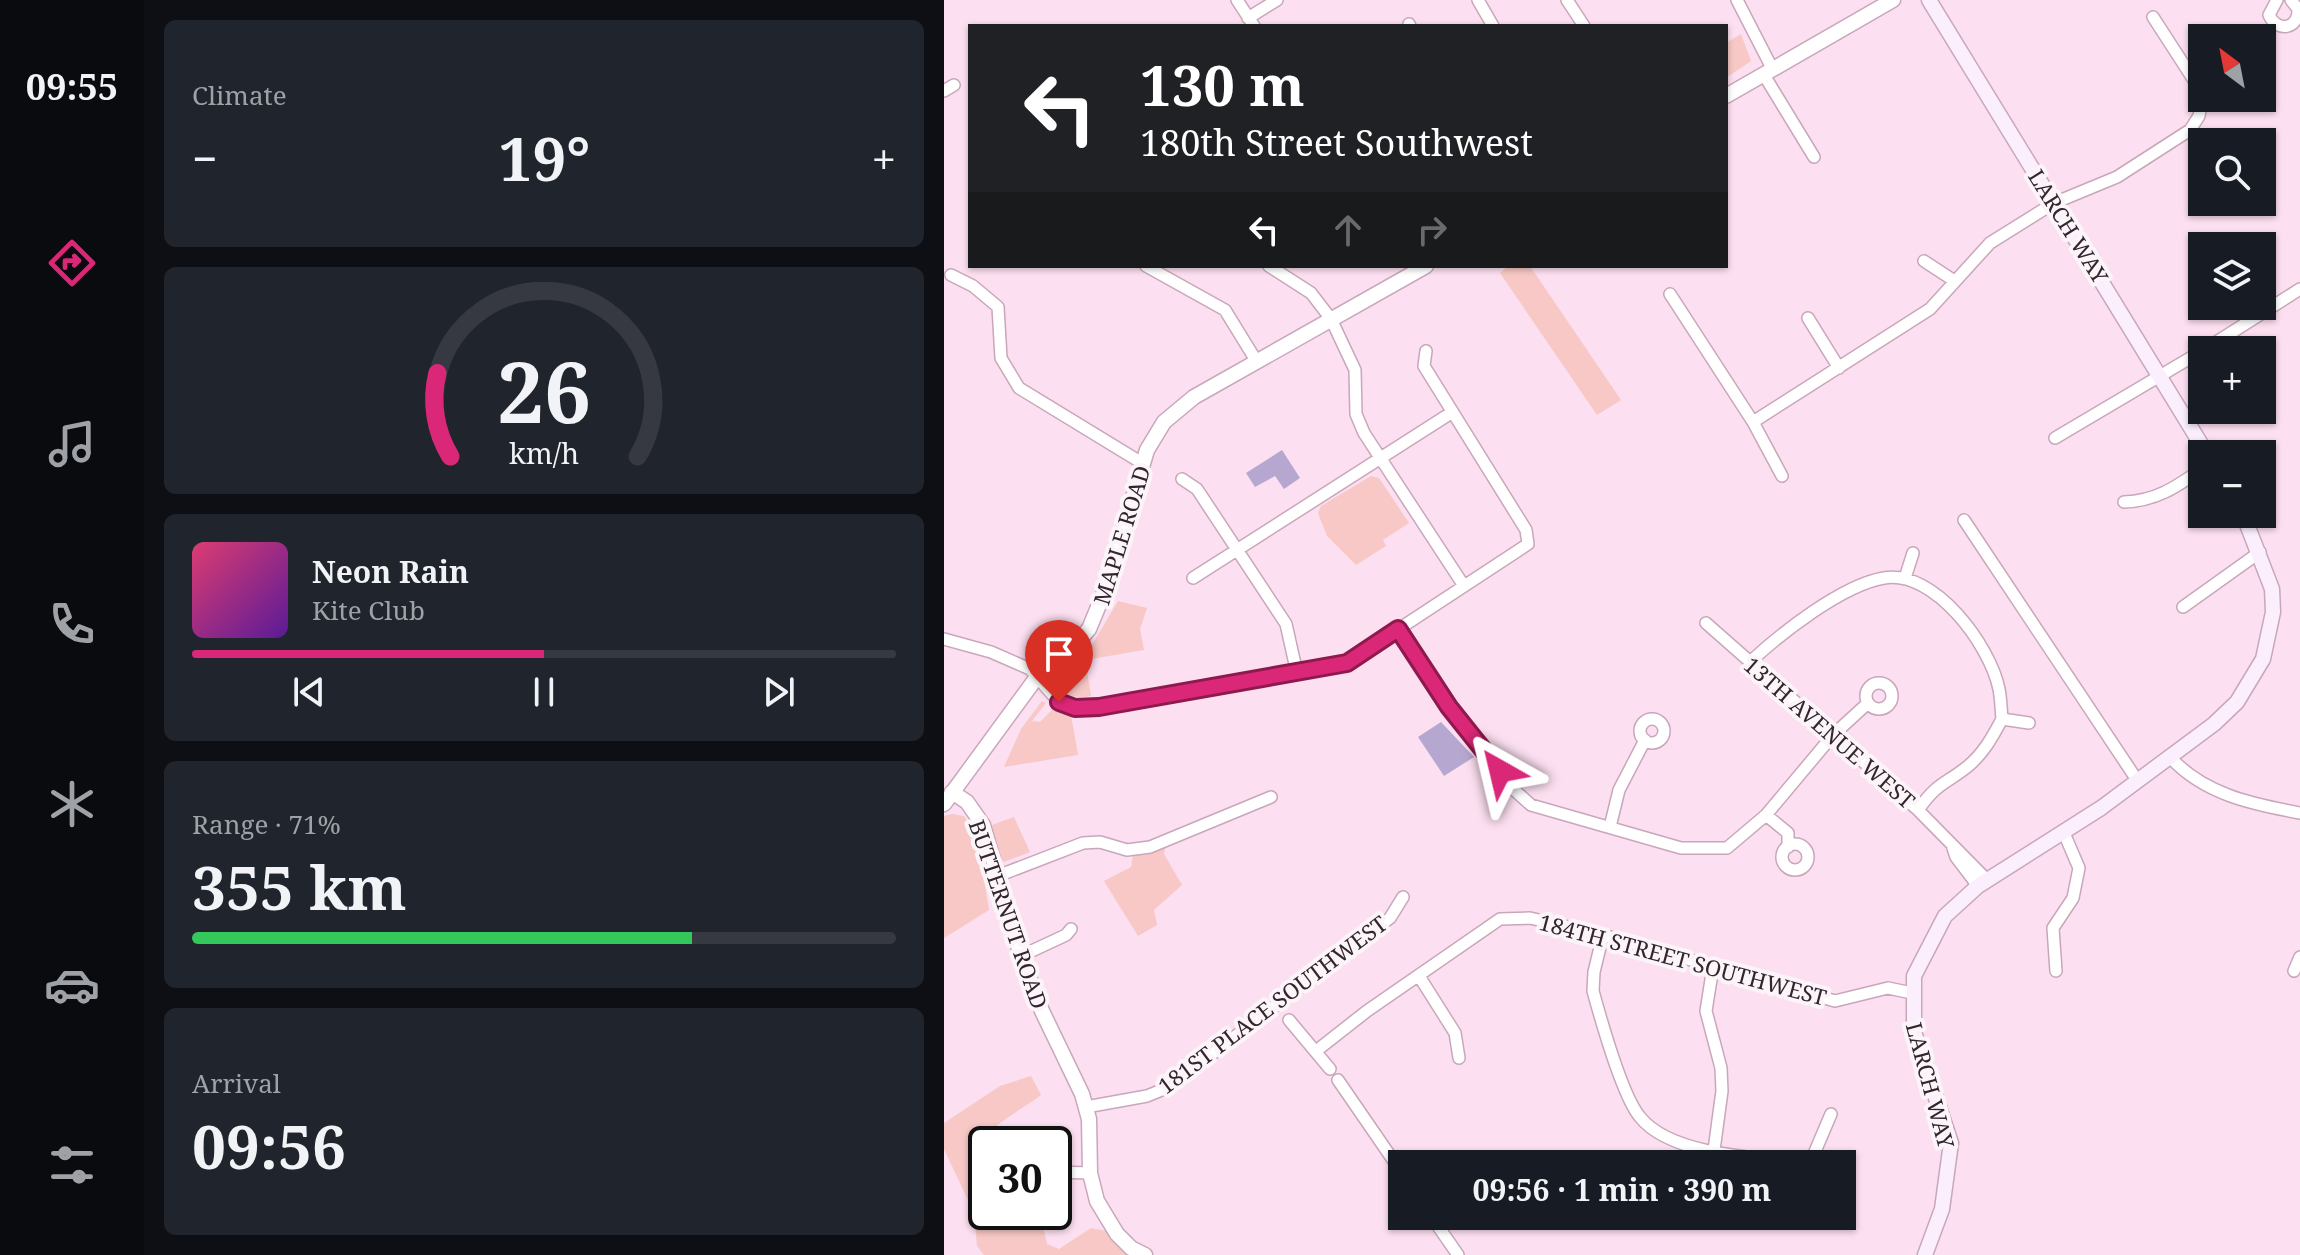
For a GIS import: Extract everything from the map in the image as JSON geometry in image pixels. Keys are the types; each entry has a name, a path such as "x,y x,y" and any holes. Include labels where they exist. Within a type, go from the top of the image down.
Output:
{"main road":[{"name":"LARCH WAY","path":"1929,0 2199,440"},
{"name":"LARCH WAY","path":"1925,1255 1942,1209 1951,1143 1914,1032 1914,976 1945,916 1982,883 2064,833 2226,713 2263,659 2273,612 2272,589 2249,528"}],"street":[{"path":"1237,0 1251,22 1277,0"},
{"path":"1478,0 1492,24"},
{"path":"1567,0 1583,24"},
{"path":"1737,0 1768,72 1814,157"},
{"path":"1728,95 1893,0"},
{"path":"2277,0 2269,15 2274,24 2283,27 2292,25 2298,18 2298,9 2291,0"},
{"path":"1753,422 1930,309 1953,280 1990,243 2054,203 2117,177 2190,130 2199,116 2199,88 2153,17"},
{"path":"1924,261 1953,280"},
{"path":"1150,268 1225,310 1257,362"},
{"path":"1272,268 1311,293 1331,319 1355,370 1356,414 1464,586"},
{"name":"MAPLE ROAD","path":"947,795 1037,677 1064,657 1089,629 1108,583 1142,463 1156,433 1177,410 1422,268"},
{"path":"951,275 973,286 998,307 999,352 1003,366 1019,388 1142,463"},
{"path":"2226,336 2300,289"},
{"path":"1670,294 1753,422 1782,476"},
{"path":"1808,318 1839,368"},
{"path":"944,639 991,652 1030,669 1059,702 1075,708 1099,707 1347,663 1527,548 1529,541 1526,530 1424,366 1426,351"},
{"path":"2055,438 2188,360"},
{"path":"1193,578 1451,413"},
{"path":"2124,502 2144,501 2166,493 2188,478"},
{"path":"1182,479 1197,489 1286,624 1297,673"},
{"path":"1964,520 2137,780"},
{"path":"2183,607 2260,552"},
{"path":"1905,578 1913,553"},
{"path":"1750,662 1770,643 1866,584 1884,578 1905,578 1924,585 1946,602 1965,624 1986,657 1999,687 2002,719 1989,744 1966,767 1933,788 1918,810"},
{"name":"13TH AVENUE WEST","path":"1706,623 1918,810 1951,844 1982,883"},
{"path":"1398,629 1449,707 1487,750 1512,788 1531,805 1681,848 1727,848 1766,815 1833,735 1868,703"},
{"path":"2002,719 2029,723"},
{"path":"1610,827 1619,790 1645,740"},
{"path":"2169,756 2197,783 2255,805 2300,813"},
{"name":"BUTTERNUT ROAD","path":"947,795 967,802 983,825 995,877 1021,956 1042,1011 1086,1107 1090,1173 1097,1201 1111,1227 1131,1248 1145,1255"},
{"path":"995,877 1083,843 1100,842 1127,850 1150,847 1271,797"},
{"path":"1766,815 1788,833 1788,847"},
{"path":"2056,971 2053,928 2073,898 2079,868 2064,833"},
{"name":"181ST PLACE SOUTHWEST","path":"1086,1107 1147,1096 1169,1087 1390,918 1403,897"},
{"name":"184TH STREET SOUTHWEST","path":"1419,976 1500,919 1530,918 1603,935 1835,1001 1888,988 1912,993"},
{"path":"1021,956 1066,935 1071,929"},
{"path":"1603,935 1593,991 1630,1101 1638,1116 1664,1138 1714,1150 1722,1091 1721,1068 1706,1011 1713,967"},
{"path":"2294,971 2300,957"},
{"path":"1316,1051 1419,976 1455,1033 1459,1058"},
{"path":"1289,1020 1330,1069"},
{"path":"1338,1080 1388,1153"},
{"path":"1816,1150 1831,1114"},
{"path":"1072,1172 1090,1173"},
{"path":"1441,1230 1458,1255"}],"shaded area":[{"path":"1741,34 1751,61 1728,77 1728,42"},
{"path":"1506,268 1531,268 1621,400 1597,415 1500,273"},
{"path":"1282,450 1300,478 1284,489 1275,476 1255,487 1246,473"},
{"path":"1371,476 1379,478 1409,523 1383,540 1386,546 1356,565 1327,536 1318,513 1321,506"},
{"path":"1118,601 1147,608 1140,629 1144,650 1091,659 1086,664 1091,696 1066,694 1056,683 1058,677 1092,645"},
{"path":"1042,701 1046,703 1032,721 1040,722 1053,709 1071,715 1078,755 1004,767 1021,729"},
{"path":"1441,722 1474,757 1444,776 1418,737"},
{"path":"944,816 964,816 977,837 989,910 944,938"},
{"path":"1014,817 1030,852 1004,862 999,856 992,825"},
{"path":"1166,845 1164,854 1182,885 1154,910 1157,925 1138,936 1104,881 1131,867 1133,856"},
{"path":"1031,1076 1041,1095 998,1126 968,1126 968,1200 944,1149 944,1123 1000,1086"},
{"path":"1091,1228 1107,1231 1127,1255 984,1255 977,1246 976,1230 1044,1230 1047,1244 1059,1249"}],"route":[{"path":"1059,702 1075,708 1099,707 1344,664 1398,629 1449,707 1487,750 1500,771"}]}
